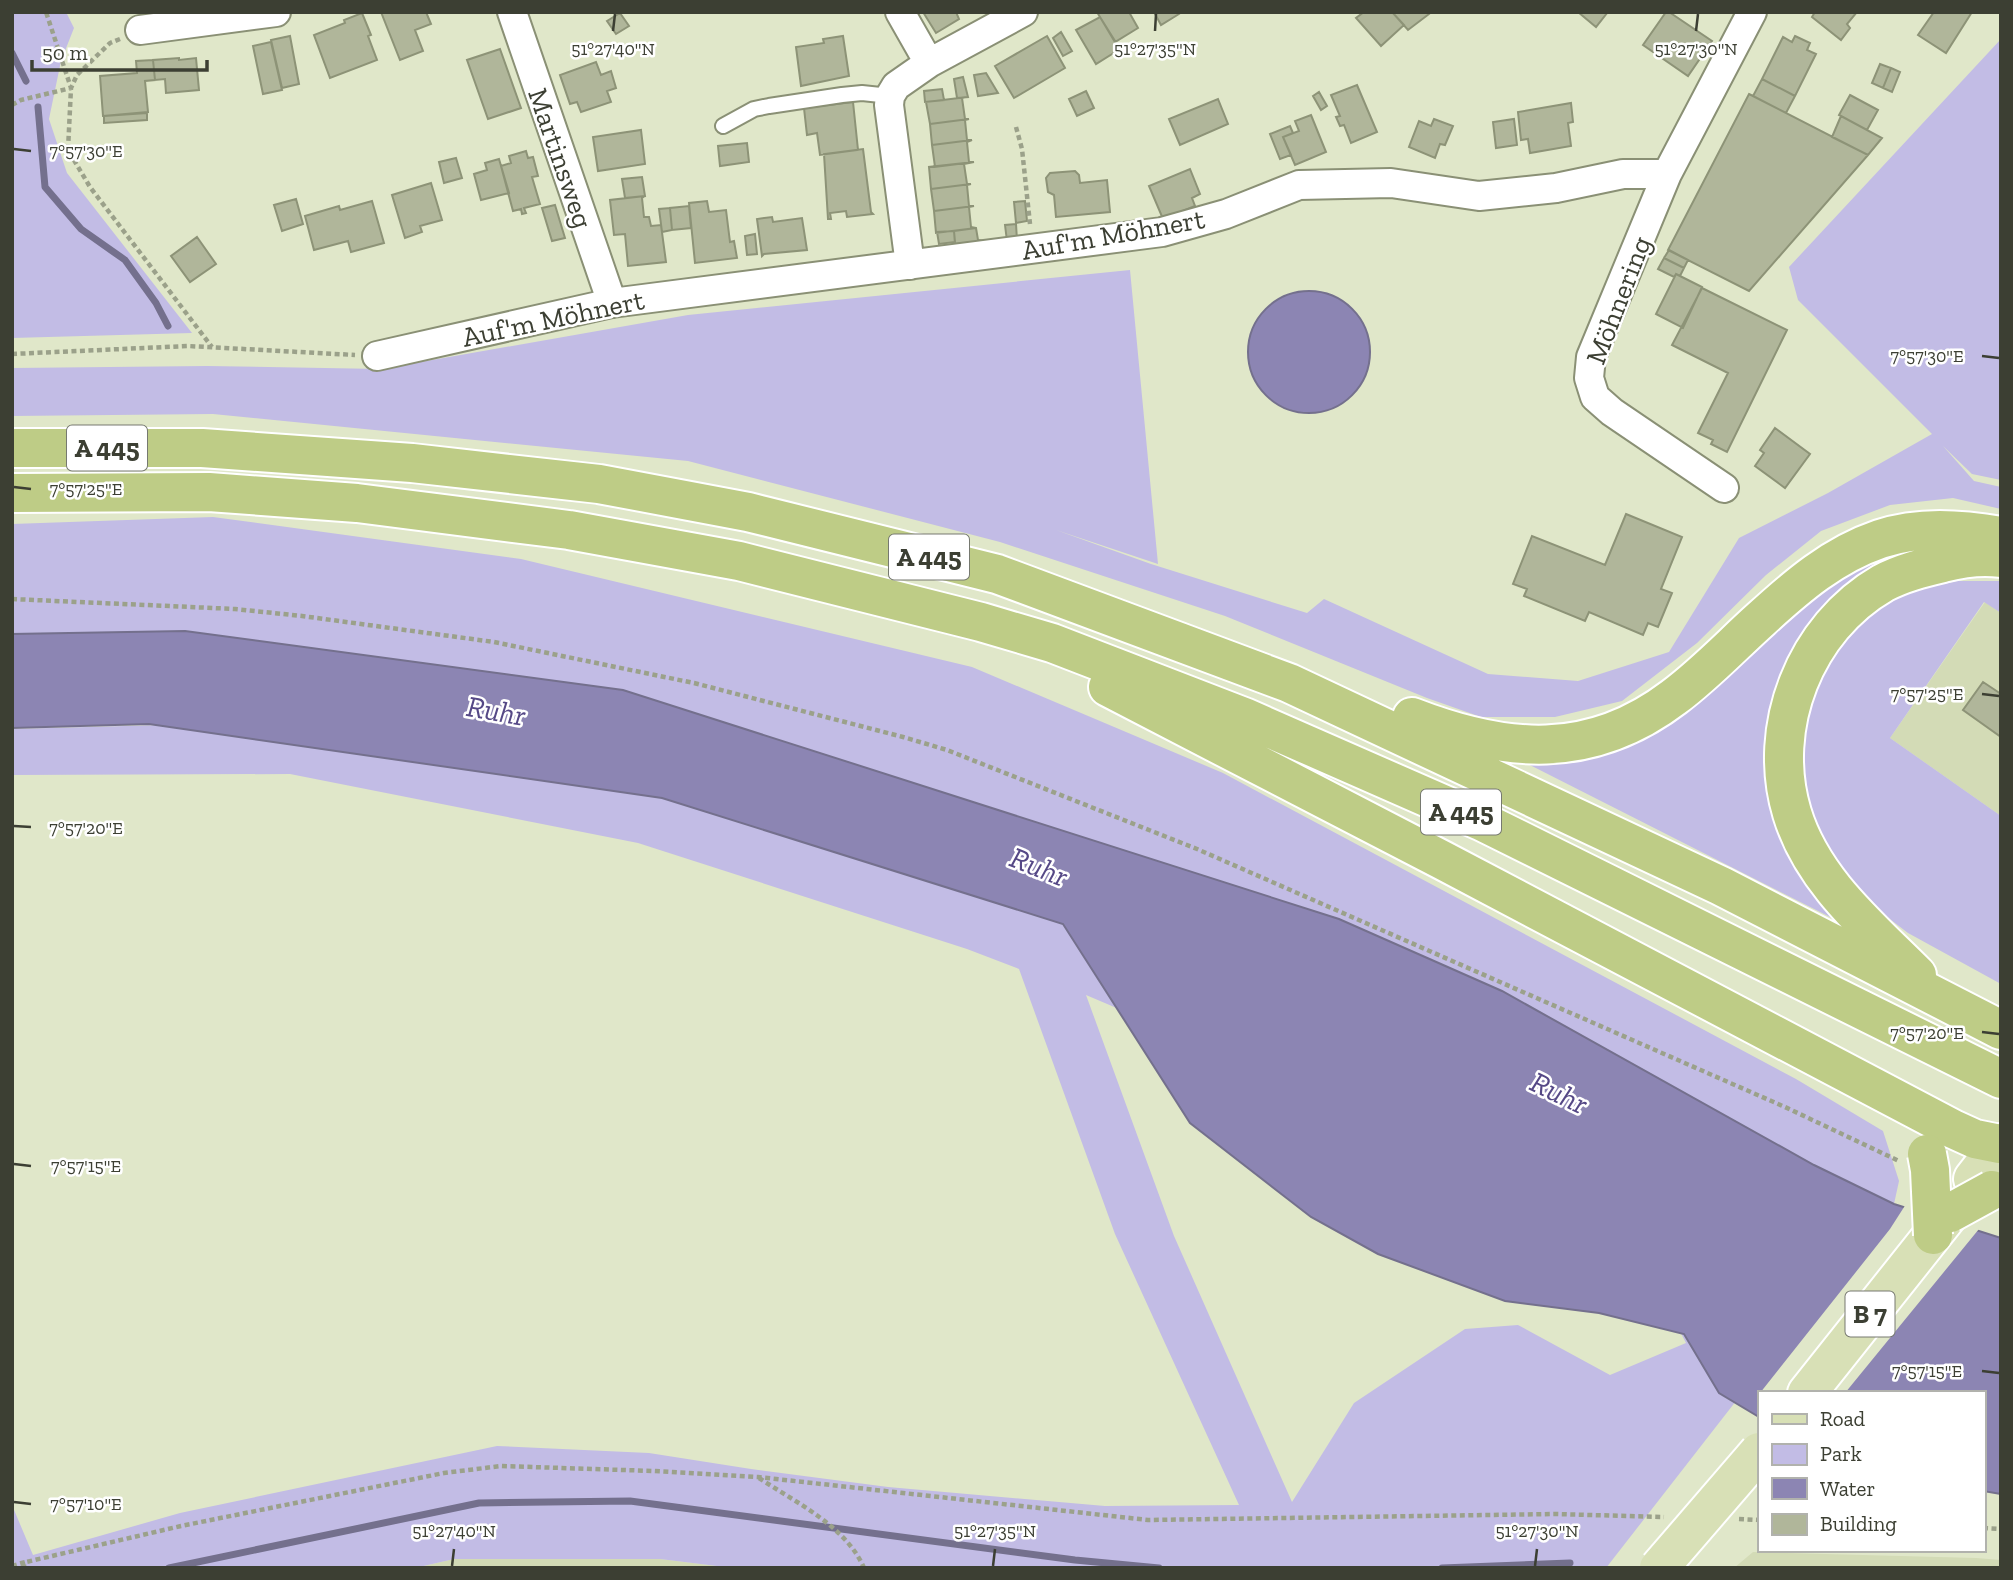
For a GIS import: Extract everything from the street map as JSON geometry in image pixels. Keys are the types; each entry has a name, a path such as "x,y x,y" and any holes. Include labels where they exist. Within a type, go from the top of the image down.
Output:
{"highway":[{"name":"A 445","path":"12,448 202,448 412,463 599,484 748,512 997,574 1289,682 1721,886 1943,1002"},
{"name":"A 445","path":"12,493 222,493 357,503 569,530 739,561 981,622 1052,643 1244,717 1482,821 2001,1079"},
{"path":"1250,666 1335,688 1480,740 1527,744 1572,742 1617,730 1674,698 1783,597 1817,571 1855,549 1900,534 1924,531 1964,530 2001,536"},
{"path":"2001,558 1960,558 1926,566 1882,584 1848,610 1818,645 1805,666 1792,697 1783,753 1786,792 1792,813 1808,854 1822,876 1943,1002 2001,1030"},
{"path":"981,622 1964,1134 2001,1143"},
{"path":"1889,1093 1912,1126 1916,1159 1930,1170 1941,1224 1988,1185"}],"main road":[{"path":"1988,1185 2001,1143"},
{"name":"B 7","path":"1810,1391 1941,1224"},
{"path":"1659,1568 1758,1453"}],"street":[{"path":"140,30 276,12"},
{"name":"Martinsweg","path":"512,12 612,303"},
{"path":"900,12 929,63"},
{"path":"910,265 889,105 891,96 896,86 929,63 1023,12"},
{"path":"1667,174 1752,12"},
{"name":"Auf'm Möhnert","path":"377,356 612,303 1162,232 1226,214 1299,185 1391,183 1479,196 1556,188 1623,174 1667,174"},
{"name":"Möhnering","path":"1667,174 1591,357 1589,378 1595,397 1612,412 1724,488"}],"lane":[{"path":"723,126 754,109 769,106 862,93 891,96"}],"path":[{"path":"46,12 71,89"},
{"path":"140,30 110,43 76,75 71,89 68,149 90,187 212,347"},
{"path":"12,105 20,100 71,89"},
{"path":"1016,127 1022,149 1034,249"},
{"path":"12,354 188,346 377,356"},
{"path":"12,599 235,609 494,642 694,683 904,737 947,750 1197,849 1784,1107 1916,1159"},
{"path":"12,1566 181,1526 482,1467 654,1471 758,1477 1148,1520 1554,1514 1677,1517"},
{"path":"758,1477 835,1529 847,1540 864,1568"},
{"path":"1732,1519 1758,1520"},
{"path":"22,1568 26,1562"}],"shaded area":[{"path":"1985,602 2001,613 2001,816 1890,738"},
{"path":"1753,1552 1976,1558 2001,1560 2001,1568 1734,1568"},
{"path":"454,1559 660,1559 733,1568 415,1568"}],"green space":[{"path":"12,12 66,12 74,28 61,61 49,119 67,173 192,333 12,338"},
{"path":"2001,39 2001,480 1972,474 1943,446 1974,481 2001,487 2001,509 1953,498 1890,505 1821,531 1766,575 1697,643 1622,701 1555,717 1481,717 1427,698 1225,616 1000,542 688,461 213,414 12,416 12,368 207,366 381,369 688,315 1130,270 1158,564 1056,530 1151,564 1307,613 1324,599 1488,674 1578,681 1669,652 1739,538 1828,493 1932,434 1798,300 1789,267"},
{"path":"213,517 521,559 972,667 1223,773 1796,1079 1883,1131 1899,1181 1894,1204 1814,1165 1502,991 1339,919 623,690 185,631 12,634 12,524"},
{"path":"1944,540 1909,554 1775,716 1837,910 1832,918 1518,759 1570,753 1853,561"},
{"path":"1957,581 2001,581 2001,613 1984,602 1890,738 2001,816 2001,984 1908,933 1861,897 1820,841 1802,777 1805,722 1819,673 1860,618 1910,591"},
{"path":"276,722 550,756 989,892 1314,1032 1835,1274 1606,1568 733,1568 660,1559 454,1559 415,1568 12,1568 12,1505 33,1555 180,1513 497,1446 649,1453 888,1487 1105,1506 1239,1505 1115,1234 1019,969 967,949 638,843 290,774 12,775 12,729","holes":["1086,995 1286,1080 1655,1283 1686,1343 1610,1375 1518,1325 1465,1329 1354,1403 1292,1502 1174,1236"]}],"water":[{"path":"1309,291 1332,296 1352,309 1365,329 1370,352 1365,375 1352,395 1332,408 1309,413 1286,408 1266,395 1253,375 1248,352 1253,329 1266,309 1286,296"},
{"name":"Ruhr","path":"185,631 623,690 1339,919 1502,991 1814,1165 1894,1204 2001,1238 2001,1494 1985,1491 1985,1391 1758,1391 1758,1416 1719,1393 1684,1334 1599,1313 1505,1301 1378,1254 1311,1217 1190,1123 1063,924 662,798 149,724 12,728 12,634"}],"pier":[{"path":"1906,1204 1979,1229 1847,1391 1762,1391 1890,1229"}],"building":[{"path":"381,12 426,12 431,24 415,30 423,51 400,60"},
{"path":"923,12 956,12 959,19 936,33"},
{"path":"1097,12 1129,12 1138,28 1115,42"},
{"path":"1154,12 1178,12 1179,14 1161,25"},
{"path":"1364,12 1392,12 1404,25 1381,46 1356,18"},
{"path":"1392,12 1428,12 1429,14 1408,30"},
{"path":"1578,12 1606,12 1607,13 1596,27"},
{"path":"1666,12 1712,41 1688,76 1643,45"},
{"path":"1815,12 1857,12 1847,24 1850,28 1841,40 1812,17"},
{"path":"1934,12 1972,12 1946,53 1918,35"},
{"path":"362,13 377,60 330,78 314,35"},
{"path":"620,13 629,26 616,34 607,21"},
{"path":"1100,17 1120,49 1096,64 1076,30"},
{"path":"1061,32 1072,51 1063,56 1053,38"},
{"path":"290,36 299,84 282,88 271,40"},
{"path":"843,36 849,76 801,86 796,47 824,43 823,39"},
{"path":"1047,36 1065,68 1014,98 995,66"},
{"path":"1795,36 1810,43 1807,50 1816,54 1795,96 1762,79 1783,37 1792,42"},
{"path":"271,42 282,90 263,94 253,46"},
{"path":"500,49 521,108 488,119 467,60"},
{"path":"196,58 199,90 166,93 165,79 155,80 153,60"},
{"path":"153,60 155,80 145,81 148,112 103,116 100,76 137,73 136,61"},
{"path":"596,62 601,75 611,71 616,88 607,91 611,102 581,112 577,102 570,104 560,75"},
{"path":"1880,64 1891,68 1883,88 1872,83"},
{"path":"1891,68 1900,72 1892,92 1883,88"},
{"path":"986,73 998,93 978,96 974,75"},
{"path":"963,77 968,97 957,98 954,79"},
{"path":"1762,79 1795,96 1786,113 1753,96"},
{"path":"1357,85 1377,132 1351,143 1344,125 1340,126 1336,117 1340,116 1331,95"},
{"path":"942,89 944,100 925,102 924,91"},
{"path":"1086,91 1094,108 1077,116 1069,99"},
{"path":"1319,92 1327,106 1321,110 1313,96"},
{"path":"1749,94 1868,155 1749,291 1668,250"},
{"path":"1850,95 1878,110 1867,130 1839,115"},
{"path":"967,97 962,98 965,119 969,119 930,124 926,102"},
{"path":"1218,99 1228,124 1180,145 1169,119"},
{"path":"853,102 858,150 820,155 817,133 807,135 804,108"},
{"path":"1571,103 1573,122 1568,123 1571,146 1530,153 1528,139 1521,140 1518,112"},
{"path":"147,113 147,120 104,123 104,116"},
{"path":"1311,115 1326,152 1295,165 1283,137 1299,131 1295,121"},
{"path":"1841,116 1882,138 1868,155 1832,137"},
{"path":"969,119 965,120 967,140 972,140 932,145 930,124"},
{"path":"1434,119 1453,126 1445,145 1440,144 1435,158 1409,147 1419,121 1431,126"},
{"path":"1514,119 1517,145 1496,148 1493,122"},
{"path":"1290,126 1293,133 1283,137 1291,155 1280,159 1270,134"},
{"path":"641,130 645,164 598,171 593,137"},
{"path":"972,140 967,142 969,162 974,162 935,167 932,145"},
{"path":"747,143 749,162 720,166 718,146"},
{"path":"863,149 873,214 847,217 846,211 830,213 831,219 828,219 824,154"},
{"path":"526,151 528,158 533,157 538,176 532,177 540,204 524,208 526,213 522,214 521,209 513,211 501,166 511,163 509,156"},
{"path":"456,158 462,178 444,183 439,162"},
{"path":"499,159 509,193 481,200 474,174 487,170 485,163"},
{"path":"974,162 964,164 967,184 971,184 931,189 929,167"},
{"path":"1190,169 1200,194 1192,198 1195,206 1163,219 1149,186"},
{"path":"1075,171 1079,175 1080,183 1107,180 1110,212 1056,217 1054,195 1048,192 1046,178 1050,173"},
{"path":"642,177 645,196 625,198 622,179"},
{"path":"431,183 442,220 420,226 422,232 405,238 392,195"},
{"path":"971,184 967,185 969,206 974,206 934,211 931,189"},
{"path":"645,196 642,198 644,217 649,217 651,226 661,225 666,262 628,266 625,234 614,235 610,200"},
{"path":"296,199 303,224 282,231 274,205"},
{"path":"372,201 384,243 351,252 348,241 314,250 305,216 339,206 340,210"},
{"path":"707,201 709,212 726,210 730,242 734,241 737,258 695,263 689,203"},
{"path":"1025,201 1027,221 1016,223 1014,202"},
{"path":"555,205 565,238 552,241 542,208"},
{"path":"689,206 691,228 672,230 670,208"},
{"path":"974,206 969,207 971,227 976,228 936,233 934,211"},
{"path":"670,208 672,230 662,232 659,209"},
{"path":"772,217 773,222 802,218 807,250 762,256 757,219"},
{"path":"1016,224 1017,240 1007,241 1005,225"},
{"path":"976,228 978,240 984,241 955,244 954,231"},
{"path":"954,231 955,242 939,244 937,232"},
{"path":"755,234 757,254 747,255 745,236"},
{"path":"197,237 216,264 190,282 171,256"},
{"path":"1669,250 1688,260 1684,268 1664,258"},
{"path":"1664,258 1684,268 1680,276 1676,274 1674,277 1658,269"},
{"path":"1676,274 1702,287 1683,328 1656,314"},
{"path":"1702,288 1787,330 1727,452 1711,444 1713,440 1698,433 1728,373 1672,345"},
{"path":"1775,428 1810,454 1785,488 1755,466 1764,453 1760,450"},
{"path":"1626,514 1682,537 1661,589 1672,593 1658,627 1648,623 1643,635 1589,612 1585,621 1524,596 1527,589 1513,584 1532,536 1605,565"},
{"path":"1983,682 2001,694 2001,737 1963,710"}],"waterway":[{"path":"12,53 26,81"},
{"path":"38,107 45,187 81,229 125,260 156,303 168,326"},
{"path":"169,1568 479,1503 630,1501 1075,1560 1159,1568"},
{"path":"1442,1568 1570,1563"}]}
